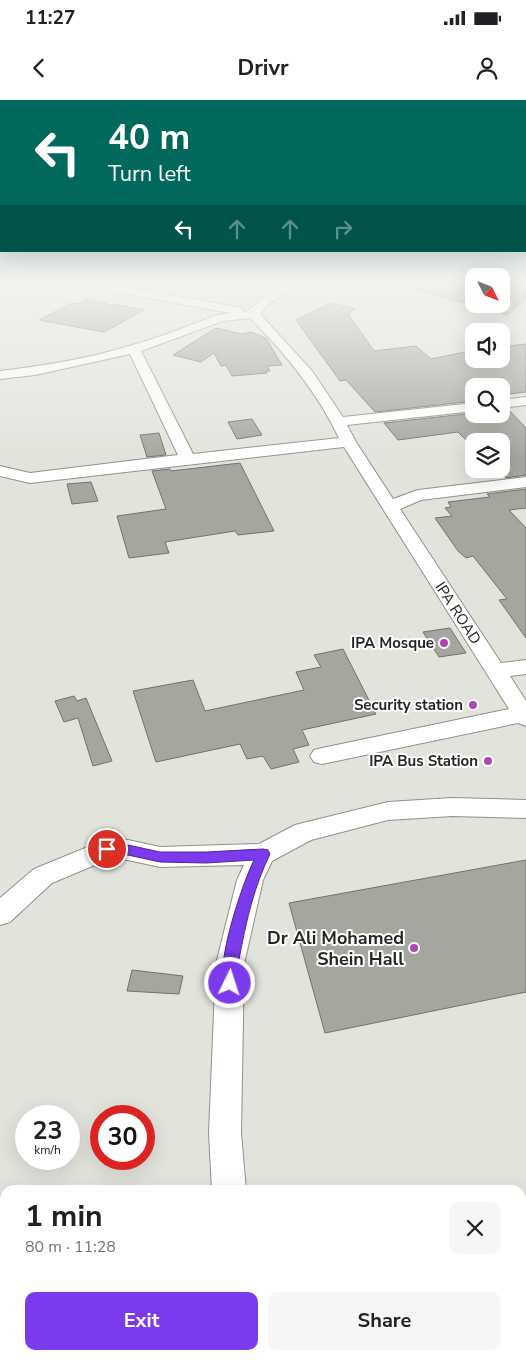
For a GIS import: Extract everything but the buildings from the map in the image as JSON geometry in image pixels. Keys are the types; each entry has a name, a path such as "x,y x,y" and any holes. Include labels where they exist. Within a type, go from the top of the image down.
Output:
{"street":[{"path":"0,375 44,369 134,349 151,343"},
{"name":"IPA ROAD","path":"283,343 339,422 348,442 525,716"},
{"path":"134,349 188,459"},
{"path":"510,403 526,401"},
{"path":"339,422 465,408"},
{"path":"0,472 30,478 348,442"},
{"path":"390,507 418,495 526,482"},
{"path":"495,670 526,668"},
{"path":"322,756 525,716"},
{"path":"0,914 43,876 107,849 128,850 160,857 206,858 263,854 304,832 388,810 452,807 526,809"},
{"path":"229,1185 225,1133 230,964 250,880 263,854"}],"place":[{"name":"IPA Mosque","path":"444,643"},
{"name":"Security station","path":"473,705"},
{"name":"IPA Bus Station","path":"488,761"},
{"name":"Dr Ali Mohamed Shein Hall","path":"414,948"}],"route":[{"path":"107,849 128,850 160,857 206,858 263,854 250,880 243,907 230,964 230,983"}]}
